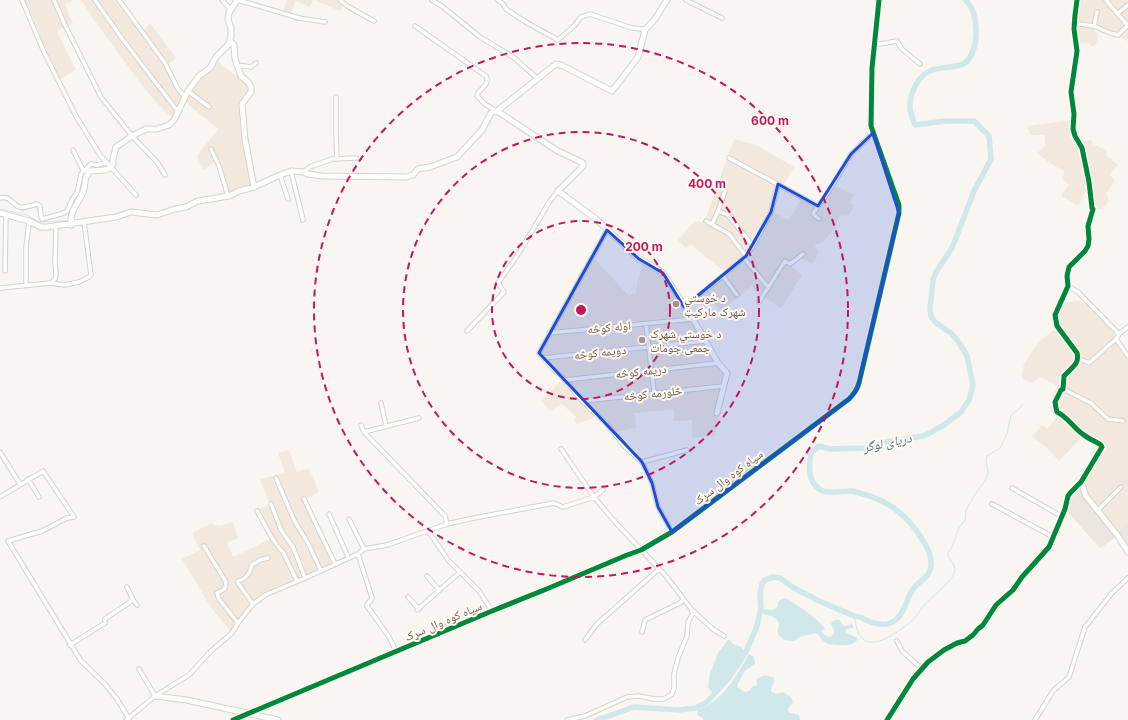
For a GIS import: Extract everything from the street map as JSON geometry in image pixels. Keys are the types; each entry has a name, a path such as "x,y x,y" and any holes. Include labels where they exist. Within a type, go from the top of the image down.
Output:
{"street":[{"path":"22,0 44,52 76,116 100,156 136,195"},
{"path":"54,0 101,97 132,136 157,162 165,175"},
{"path":"96,0 123,40 176,109 178,109"},
{"path":"119,0 165,63 178,89 186,97"},
{"path":"222,0 231,10"},
{"path":"111,168 116,148 132,136 146,129 157,129 169,125 174,120 188,91 199,76 210,68 216,57 226,48 230,41 231,28 228,19 229,13 238,0 299,18 325,22"},
{"path":"340,0 347,6 374,21"},
{"path":"432,0 480,37 513,57 537,78"},
{"path":"498,0 506,9 524,21 558,40 574,26 581,17 590,14 632,28 645,30"},
{"path":"0,213 29,221 41,227 56,227 116,217 131,212 157,215 186,207 198,201 228,196 291,171 322,176 406,177 413,174 418,169 430,167 457,157 482,130 491,113 497,111 556,64 612,90 638,57 645,30 655,19 667,0"},
{"path":"686,0 722,18"},
{"name":"سیاه کوه وال سړک","path":"233,720 641,550 672,532 849,399 857,390 899,213 899,205 873,133 871,116 872,68 879,0"},
{"path":"887,720 913,679 925,665 934,656 947,648 969,639 978,629 983,626 996,605 1012,590 1049,547 1071,492 1081,482 1102,446 1084,435 1073,426 1063,414 1057,412 1055,402 1063,389 1064,376 1078,362 1077,353 1057,326 1055,318 1056,311 1068,286 1067,276 1069,267 1088,246 1088,226 1093,209 1082,148 1073,130 1074,114 1071,92 1077,51 1074,29 1077,0"},
{"path":"1079,24 1094,26 1118,35 1128,26 1106,0"},
{"path":"1118,14 1128,6"},
{"path":"1094,26 1097,12"},
{"path":"415,26 486,76 488,79 487,83 477,96 486,105 556,150 583,163 583,166 550,201 517,256 498,283 504,292 467,331"},
{"path":"230,41 234,45 235,59 240,76 248,82 251,87 251,92 242,104 245,139 253,186"},
{"path":"874,45 897,42 907,54 920,64"},
{"path":"237,66 251,67 256,63"},
{"path":"188,91 209,107"},
{"path":"336,97 337,159"},
{"path":"819,219 813,214 818,206 831,188 851,154 873,133"},
{"path":"211,149 219,166 228,196"},
{"path":"73,150 83,170"},
{"path":"303,172 310,167 332,159 356,158"},
{"path":"729,158 818,206"},
{"path":"0,198 8,198 18,206 24,207 37,204 40,206 40,217 42,219 61,214 67,211 77,193 83,170 91,164 98,165 106,162"},
{"path":"70,225 71,215 84,191 86,176 90,171 111,168"},
{"path":"291,171 304,220"},
{"path":"280,175 288,199"},
{"path":"684,307 745,257 753,246 771,212 778,184"},
{"path":"558,191 596,219 639,259 663,273 693,319 718,363 727,373 717,413"},
{"path":"712,224 725,191"},
{"path":"718,210 728,215 753,246"},
{"path":"4,271 6,214"},
{"path":"706,220 729,234 768,287"},
{"path":"26,285 26,248 29,221"},
{"path":"0,288 50,283 65,285 79,282 90,276 84,222"},
{"path":"50,283 55,279 56,275 56,227"},
{"path":"607,230 549,333 539,354 565,380 582,401 607,424 625,447 642,462 652,483 658,507 672,532"},
{"path":"759,302 785,261 790,264 803,254"},
{"path":"723,276 737,295"},
{"path":"1068,286 1078,292 1119,334"},
{"name":"اوله کوڅه","path":"549,333 693,319"},
{"path":"646,324 654,393"},
{"path":"1078,358 1088,363 1128,327"},
{"path":"1116,339 1128,356"},
{"name":"دویمه کوڅه","path":"543,358 705,341"},
{"name":"دریمه کوڅه","path":"565,380 718,363"},
{"name":"څلورمه کوڅه","path":"582,401 724,386"},
{"path":"1063,389 1091,403 1108,418 1123,421"},
{"path":"381,404 386,426"},
{"path":"364,432 419,418"},
{"path":"361,425 364,432 445,516 447,524"},
{"path":"561,449 594,497 616,523 659,569 692,610 714,630 724,636"},
{"path":"642,462 687,450"},
{"path":"0,452 20,484"},
{"path":"0,496 43,471 74,517 67,518 42,531 8,541 70,645 82,661 109,689 127,719 155,696 189,675 210,652 232,633 253,604 265,595 358,554 364,549 387,545 447,524 474,518 554,503 563,507 594,497 603,490"},
{"path":"276,478 294,520 321,571"},
{"path":"28,479 38,497"},
{"path":"1081,482 1086,496 1118,536 1128,552"},
{"path":"1098,510 1121,487"},
{"path":"1012,488 1061,516"},
{"path":"304,499 335,564"},
{"path":"271,504 281,530 293,548 305,578"},
{"path":"992,504 1053,537"},
{"path":"257,511 283,552 297,581"},
{"path":"328,514 348,558"},
{"path":"349,519 364,549"},
{"path":"428,530 449,561 479,591 492,611"},
{"path":"204,546 226,584 223,590 216,592 219,599 238,623"},
{"path":"358,554 372,598 366,606 389,637 396,652"},
{"path":"253,604 238,584 238,581 242,580 251,570 252,566 260,560 268,558"},
{"path":"585,640 597,624 659,569"},
{"path":"408,597 418,609 460,572"},
{"path":"427,576 439,590"},
{"path":"1035,720 1053,691 1069,677 1085,627 1112,593 1128,578"},
{"path":"127,587 137,606"},
{"path":"642,632 645,620 680,603 684,599"},
{"path":"70,645 105,623 105,619 133,600"},
{"path":"567,720 585,716 628,697 639,696 654,700 664,699 672,694 674,688 674,674 678,658 687,636 688,622 693,612 689,605"},
{"path":"897,641 902,651 922,669"},
{"path":"139,669 155,696"},
{"path":"155,696 187,700 278,720"}],"highlighted area":[{"path":"873,133 899,213 857,390 849,399 672,532 658,507 652,483 642,462 539,353 607,230 639,259 663,273 684,307 746,256 771,212 778,184 818,206 851,154"}],"shaded area":[{"path":"25,0 73,0 65,4 73,24 57,31 76,70 60,79"},
{"path":"81,0 120,0 143,32 150,23 176,58 167,65 185,97 188,91 207,71 214,59 251,87 242,104 254,187 229,196 217,159 203,171 197,156 218,129 183,100 174,120 153,99 138,80"},
{"path":"287,0 313,0 310,7 295,1 291,14 283,12"},
{"path":"314,0 339,0 344,3 340,11"},
{"path":"1077,0 1128,0 1128,41 1095,28 1094,32 1098,34 1096,45 1090,46 1090,44 1075,43"},
{"path":"1065,121 1073,122 1079,142 1091,140 1093,144 1107,151 1106,155 1118,165 1110,175 1115,180 1106,194 1109,201 1101,209 1092,208 1090,188 1085,192 1078,206 1061,196 1069,185 1063,180 1064,171 1051,164 1037,153 1045,146 1045,135 1030,135 1028,126"},
{"path":"734,139 756,145 794,167 784,184 780,184 772,212 789,220 803,196 819,204 833,185 854,195 849,202 854,206 849,215 839,216 835,227 822,243 814,245 819,252 812,264 801,258 789,264 802,275 781,308 764,297 762,299 752,286 721,311 710,298 701,302 697,297 726,273 690,244 686,248 678,240 695,221 702,222 705,220"},
{"path":"593,257 629,296 636,293 637,283 643,264 662,272 726,373 715,436 692,438 692,420 674,421 674,409 635,413 636,428 614,432 614,429 596,413 593,418 577,424 574,420 576,417 562,404 550,411 541,401 564,378 540,351"},
{"path":"1080,301 1097,312 1126,351 1128,350 1128,523 1117,535 1086,496 1081,482 1102,447 1084,435 1059,461 1045,446 1032,436 1042,425 1047,429 1057,417 1050,410 1056,397 1053,395 1057,386 1040,377 1032,383 1024,380 1022,375 1024,364 1030,354 1039,342 1057,327 1055,321 1061,303"},
{"path":"289,450 297,472 309,468 319,492 305,499 335,564 265,595 253,604 232,633 210,606 182,559 200,550 192,533 212,523 213,525 220,526 233,522 238,538 227,542 233,557 272,538 257,510 270,505 260,479 285,473 278,453"},
{"path":"1081,482 1083,488 1117,534 1128,523 1128,552 1118,536 1100,548 1065,509 1066,502"}],"water":[{"path":"784,598 800,607 819,622 825,629 821,631 826,636 830,637 834,634 831,624 834,620 840,620 845,626 852,624 854,628 846,629 845,632 856,637 857,641 849,645 832,645 825,642 818,634 801,636 794,641 784,640 778,634 779,624 777,620 763,614 764,609 775,609 778,606 779,601"},
{"path":"728,640 741,647 744,651 734,668 713,694 708,687 710,673 718,653"},
{"path":"749,654 754,657 755,664 745,671 737,687 745,692 757,685 756,679 765,676 774,678 771,691 777,694 784,693 791,697 793,702 788,711 799,715 800,720 703,720 703,718 697,715 697,710 714,701 728,687"}],"waterway":[{"name":"دریای لوگر","path":"597,720 634,707 679,710 695,708 706,703 729,678 746,652 757,626 761,608 760,594 762,584 765,580 774,577 780,578 794,588 817,600 854,616 876,623 885,624 893,622 899,616 904,609 912,591 929,573 931,558 928,550 917,531 904,516 890,505 873,497 852,491 822,491 812,481 810,462 811,453 819,446 830,449 868,448 881,443 923,436 944,425 961,412 969,400 973,385 967,356 952,334 935,322 931,316 930,309 933,280 936,272 952,248 974,191 991,159 989,136 974,121 945,121 915,125 910,107 913,90 919,80 927,72 963,64 970,57 974,48 976,28 974,13 965,0"},
{"path":"99,166 106,165"},
{"path":"73,202 80,192 81,183"},
{"path":"18,208 22,211 34,207 37,208 40,219"},
{"path":"0,209 27,215 39,222 65,221"},
{"path":"43,220 57,217"},
{"path":"854,616 858,632 863,639 872,642 883,640 912,621 925,604 950,580 955,569 948,557 948,553 952,547 959,528 965,520 966,510 986,479 988,472 986,461 987,456 1000,448 1007,434 1011,415 1023,404"}],"cycle path":[{"path":"233,720 641,550 672,532 849,399 859,383 899,213 899,205 871,126 872,68 879,0"},
{"path":"887,720 913,679 928,662 944,650 957,643 965,641 973,635 983,625 996,605 1013,590 1022,577 1049,547 1065,509 1068,496 1081,482 1102,447 1080,432 1057,412 1055,402 1063,389 1064,376 1074,366 1078,357 1077,353 1057,326 1055,315 1068,286 1067,276 1069,267 1088,246 1088,226 1093,209 1082,148 1073,129 1074,114 1071,92 1077,51 1074,29 1077,0"}],"place":[{"name":"د خوستي شهرک مارکیټ","path":"676,304"},
{"name":"د خوستي شهرک جمعی جومات","path":"642,340"}]}
